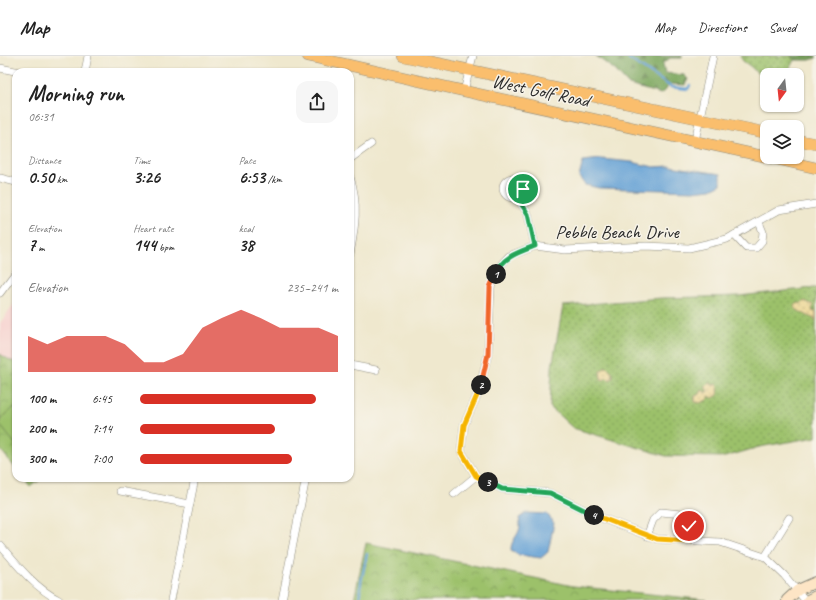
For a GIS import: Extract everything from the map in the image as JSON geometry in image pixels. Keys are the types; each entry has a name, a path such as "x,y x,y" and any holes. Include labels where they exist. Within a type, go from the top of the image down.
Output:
{"main road":[{"name":"West Golf Road","path":"308,56 760,155"},
{"name":"West Golf Road","path":"403,56 760,132"},
{"path":"804,141 816,144"},
{"name":"West Golf Road","path":"798,164 816,168"}],"street":[{"path":"86,68 88,56"},
{"path":"464,91 473,56"},
{"path":"695,141 713,56"},
{"path":"0,68 12,70"},
{"path":"354,156 371,144"},
{"path":"0,178 12,181"},
{"path":"354,196 356,217 354,229"},
{"path":"517,197 528,214 535,246"},
{"name":"Pebble Beach Drive","path":"476,476 461,451 464,425 479,391 488,354 490,287 498,268 509,256 535,246 565,250 646,246 689,248 727,239 779,210 816,204"},
{"path":"734,235 746,248 756,248 762,241 763,232 759,222"},
{"path":"0,293 12,277"},
{"path":"354,366 376,370"},
{"path":"454,494 476,476 502,489 550,493 599,517 657,539 720,542 765,557 784,574 807,600 816,596"},
{"path":"171,600 194,482"},
{"path":"282,600 305,482"},
{"path":"120,491 190,504"},
{"path":"647,536 653,520 661,512 682,514 689,526 690,541"},
{"path":"765,557 789,518"},
{"path":"0,545 23,572 59,600"},
{"path":"788,600 798,590 816,582"}],"shaded area":[{"path":"12,306 12,361 0,354 0,323"}],"green space":[{"path":"596,56 682,56 682,58 670,58 663,64 665,73 684,75 688,79 685,85 671,84 661,94 629,85 615,70"},
{"path":"740,56 791,56 794,60 790,68 760,68 760,75 743,61"},
{"path":"791,56 816,56 816,58 810,60 794,60"},
{"path":"816,288 816,437 759,447 725,457 666,456 573,428 550,407 552,367 563,306 662,298 739,296"},
{"path":"0,354 12,361 12,464 0,449"},
{"path":"12,409 12,440 0,425 0,420"},
{"path":"27,482 37,482 31,487"},
{"path":"366,543 573,586 707,600 354,600"}],"sand":[{"path":"805,301 813,305 812,311 816,312 816,320 795,309 795,304"},
{"path":"606,367 611,371 613,378 610,380 606,378 601,380 600,371"},
{"path":"709,383 712,385 717,385 718,395 713,398 709,396 707,400 700,403 695,402 695,396 700,394 702,390 708,392 705,386"}],"water":[{"path":"601,159 632,162 654,167 670,166 721,174 721,184 711,189 693,191 599,188 585,185 579,177 583,161"},
{"path":"527,513 547,514 554,523 548,552 541,558 519,555 511,551 511,546 520,528 519,518"}],"waterway":[{"path":"625,56 671,87 688,89 690,85"},
{"path":"359,600 367,554"}],"route":[{"path":"523,189 517,197 528,214 535,246 509,256 498,268 490,287 488,354 479,391 464,425 461,451 476,476 502,489 550,493 599,517 657,539 690,541 689,526"}]}
